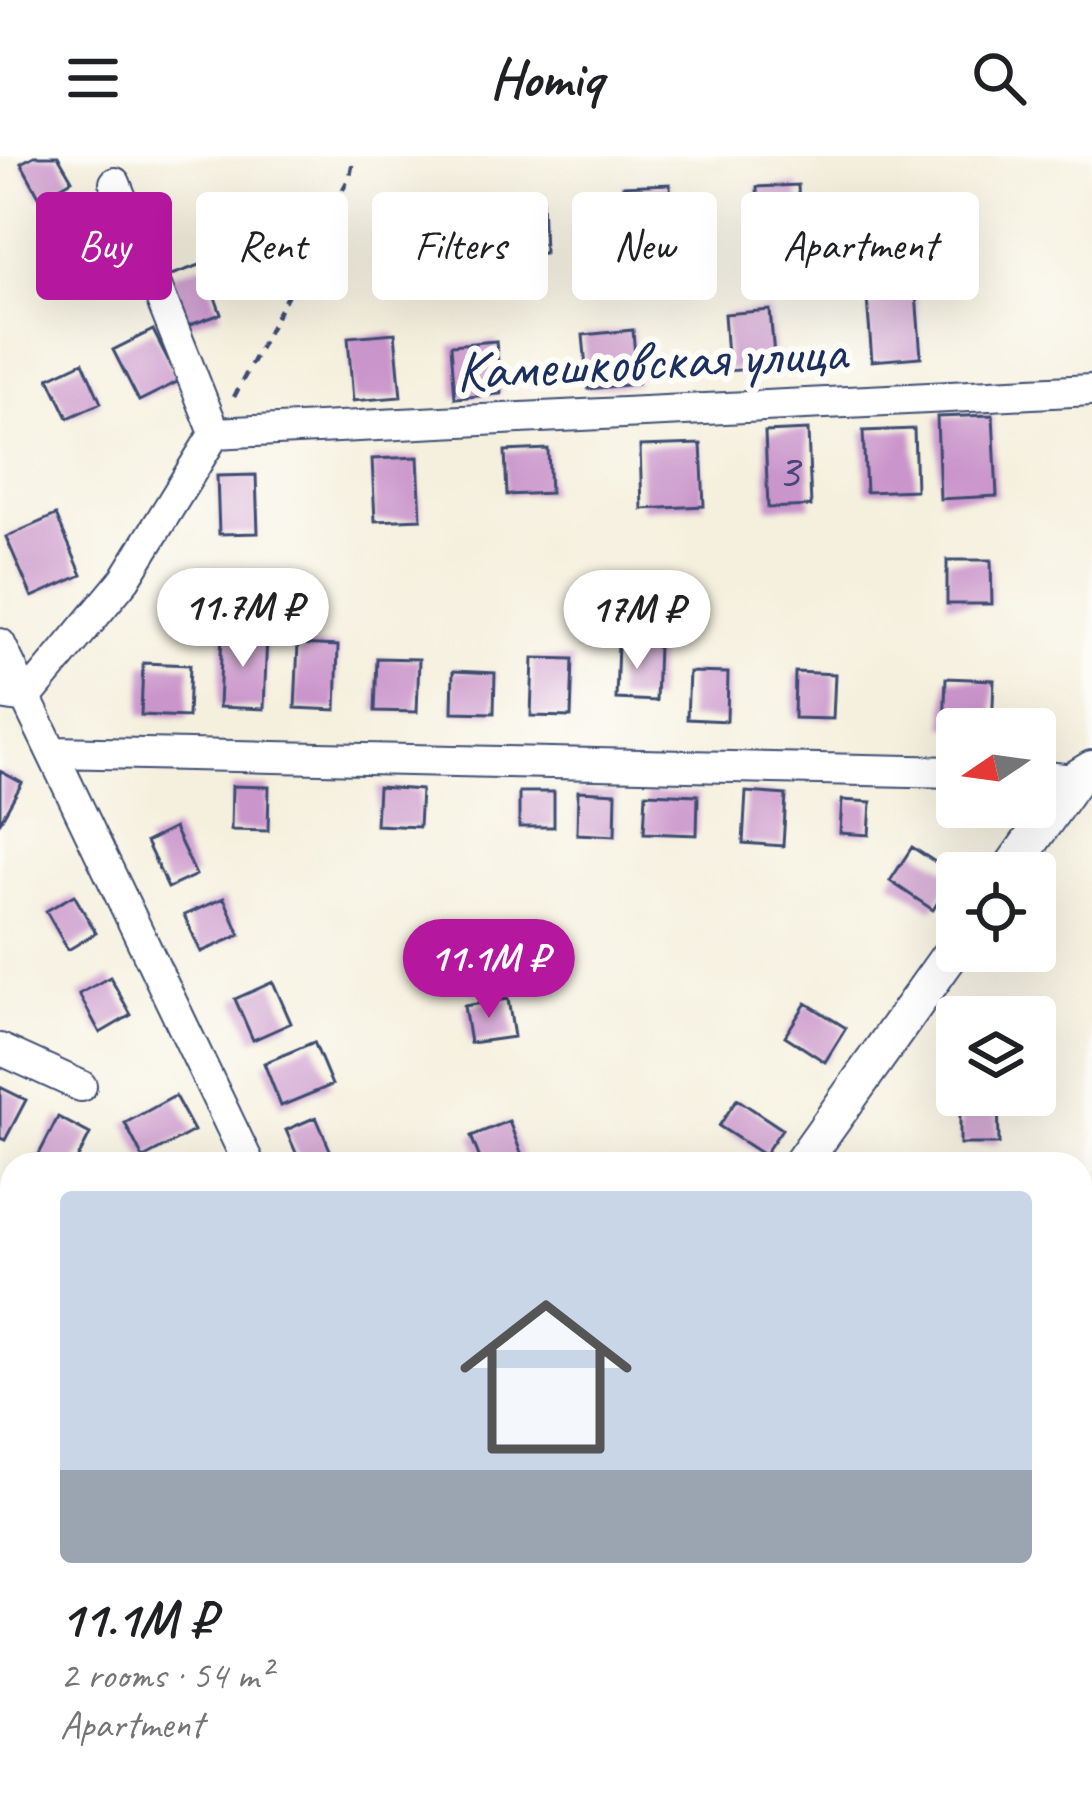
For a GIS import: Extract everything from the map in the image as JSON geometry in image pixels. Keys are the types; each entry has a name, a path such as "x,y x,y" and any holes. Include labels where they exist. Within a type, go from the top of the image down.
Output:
{"main road":[{"path":"1024,852 1083,774"},
{"path":"809,1152 938,972"}],"street":[{"path":"13,696 125,579 215,434 115,183"},
{"name":"Камешковская улица","path":"215,434 1092,389"},
{"path":"0,644 13,696 54,752 243,1152"},
{"path":"54,752 936,772"},
{"path":"0,1049 81,1086"}],"path":[{"path":"215,434 350,176 354,156"}],"building":[{"path":"34,156 58,156 72,180 51,192 37,192 21,163"},
{"path":"670,184 670,192 623,192 623,186"},
{"path":"798,185 798,192 757,192 757,187"},
{"path":"196,266 196,300 216,300 221,314 187,326 172,275"},
{"path":"867,300 916,300 921,357 872,361"},
{"path":"770,310 775,367 728,371 724,314"},
{"path":"153,330 179,381 139,401 113,350"},
{"path":"633,330 637,384 588,389 583,335"},
{"path":"395,333 401,397 353,401 348,337"},
{"path":"496,341 501,394 455,398 451,345"},
{"path":"83,362 101,403 68,418 49,378"},
{"path":"993,415 997,496 940,499 937,417"},
{"path":"914,429 916,490 866,492 863,431"},
{"path":"808,430 811,506 768,508 765,432"},
{"path":"701,444 704,506 642,509 640,446"},
{"path":"548,449 550,493 507,495 505,451"},
{"path":"418,457 421,519 375,521 372,459"},
{"path":"256,475 258,533 219,534 217,476"},
{"path":"56,515 82,575 32,597 6,537"},
{"path":"947,560 991,560 992,604 947,604"},
{"path":"222,632 267,634 264,709 219,707"},
{"path":"298,644 338,646 336,710 295,708"},
{"path":"618,644 658,645 656,701 616,699"},
{"path":"377,658 419,659 417,712 375,711"},
{"path":"533,658 573,659 571,717 531,716"},
{"path":"143,663 190,665 188,717 141,715"},
{"path":"453,671 495,673 494,713 452,712"},
{"path":"689,672 728,673 727,721 687,719"},
{"path":"795,672 835,674 833,719 794,718"},
{"path":"946,678 994,680 993,708 945,708"},
{"path":"0,771 22,783 0,822"},
{"path":"232,786 269,787 268,831 231,830"},
{"path":"378,787 421,790 419,827 376,825"},
{"path":"578,791 616,793 615,836 577,834"},
{"path":"519,792 554,792 554,827 519,827"},
{"path":"746,792 786,795 783,846 743,843"},
{"path":"646,793 698,795 697,835 644,833"},
{"path":"842,800 871,802 869,835 840,833"},
{"path":"174,828 196,875 168,888 146,842"},
{"path":"912,847 936,863 936,905 933,910 890,881"},
{"path":"74,895 96,933 68,950 46,911"},
{"path":"224,898 240,935 201,952 184,915"},
{"path":"110,977 131,1015 100,1033 79,994"},
{"path":"273,982 291,1023 253,1040 235,999"},
{"path":"508,999 514,1037 470,1043 464,1006"},
{"path":"806,1003 846,1028 825,1062 785,1036"},
{"path":"314,1042 332,1085 281,1106 264,1063"},
{"path":"0,1087 26,1100 5,1140 0,1138"},
{"path":"175,1096 194,1131 154,1152 140,1152 125,1123"},
{"path":"737,1099 782,1129 766,1152 759,1152 719,1126"},
{"path":"960,1116 998,1116 999,1144 960,1144"},
{"path":"58,1117 90,1134 81,1152 40,1152"},
{"path":"316,1117 331,1152 296,1152 286,1130"},
{"path":"509,1121 521,1152 477,1152 471,1136"}]}
